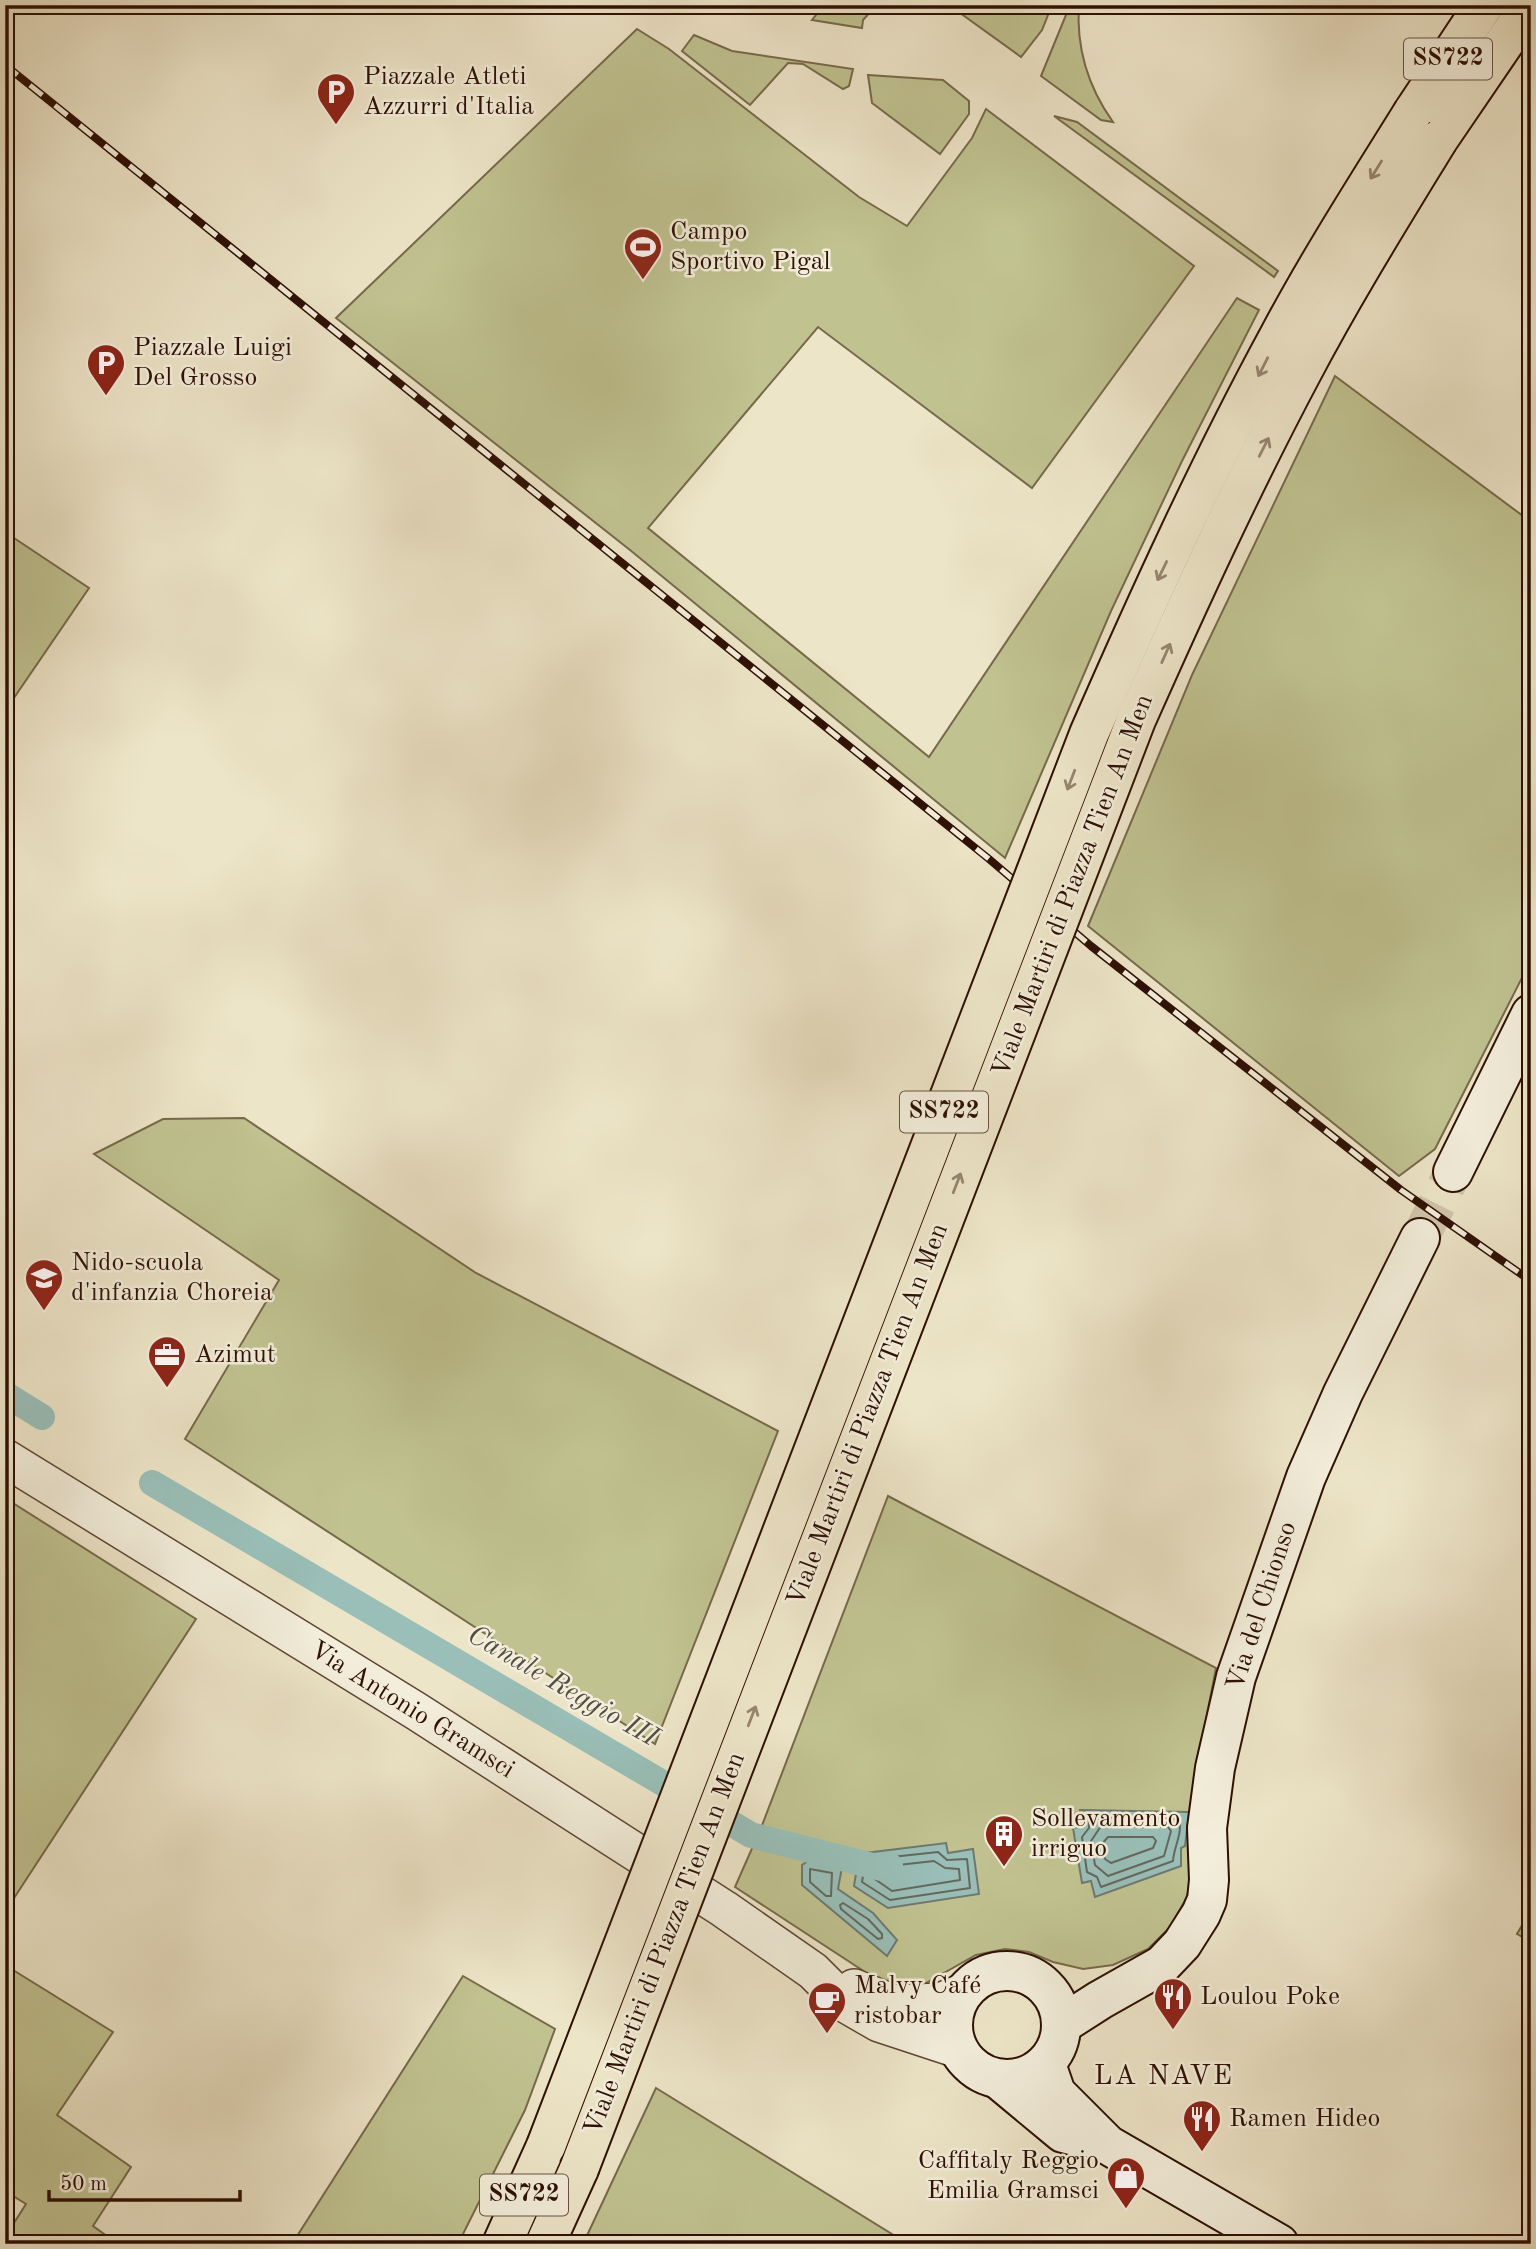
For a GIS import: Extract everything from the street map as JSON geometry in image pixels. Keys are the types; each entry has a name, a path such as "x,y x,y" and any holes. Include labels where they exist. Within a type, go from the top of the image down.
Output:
{"highway":[{"name":"Viale Martiri di Piazza Tien An Men","path":"502,2244 547,2146 1089,734 1156,583 1279,336 1339,230 1484,5"},
{"name":"Viale Martiri di Piazza Tien An Men","path":"545,2244 579,2169 1136,720 1221,533 1300,376 1365,260 1438,140 1530,5"}],"main road":[{"path":"1453,1172 1531,1014"},
{"name":"Via del Chionso","path":"1061,2025 1162,1965 1194,1929 1204,1907 1209,1880 1207,1828 1215,1768 1236,1677 1306,1477 1343,1393 1420,1238"},
{"name":"Via Antonio Gramsci","path":"964,1992 988,1974 1018,1972 1032,1977"},
{"name":"Via del Chionso","path":"1032,1977 1101,1981 1145,1975"},
{"path":"998,2079 1015,2079 1032,2074 1046,2064 1060,2039 1059,2011 1053,1997 1032,1977"},
{"path":"958,2049 953,2035 953,2020 956,2005 964,1992"},
{"name":"Via Antonio Gramsci","path":"958,2049 968,2063 982,2074 998,2079 1063,2133 1108,2145"},
{"path":"1046,2064 1056,2094 1108,2145 1279,2244"}],"street":[{"name":"Via Antonio Gramsci","path":"5,1458 439,1726 724,1909 813,1971 846,2004 879,2023 958,2049"},
{"name":"Via Antonio Gramsci","path":"813,1971 894,2004 940,2002 964,1992"}],"green space":[{"path":"722,5 781,5 766,11 745,13"},
{"path":"824,5 870,5 873,9 863,20 862,28 812,20"},
{"path":"949,5 1052,5 1042,30 1021,57"},
{"path":"1070,5 1079,5 1082,52 1090,81 1113,122 1101,120 1041,76"},
{"path":"637,29 669,49 859,197 907,226 972,138 986,109 1194,266 1032,488 818,327 648,528 929,757 1237,298 1259,310 1182,461 1111,611 1005,858 630,550 336,318"},
{"path":"694,35 732,51 853,69 849,86 843,89 803,64 788,63 750,105 682,51"},
{"path":"868,75 943,80 969,101 969,114 940,154 872,103"},
{"path":"1054,116 1077,122 1278,271 1274,277"},
{"path":"1335,376 1531,522 1531,960 1435,1149 1399,1176 1088,926 1192,675"},
{"path":"5,532 89,588 5,711"},
{"path":"244,1118 476,1273 778,1431 655,1744 185,1439 279,1280 94,1154 163,1119"},
{"path":"888,1496 1216,1668 1194,1782 1187,1897 1170,1927 1148,1949 1113,1965 1083,1969 1053,1962 1029,1952 1005,1949 976,1955 919,1987 885,1985 735,1887 761,1828"},
{"path":"5,1498 196,1619 5,1912"},
{"path":"1531,1910 1531,1942 1517,1934"},
{"path":"5,1965 113,2032 57,2115 131,2167 93,2226 118,2244 5,2244 5,2237 26,2204 5,2191"},
{"path":"463,1976 555,2029 525,2110 458,2244 292,2244"},
{"path":"656,2088 908,2244 763,2244 756,2239 739,2244 583,2244"}],"water":[{"path":"1080,1810 1189,1812 1185,1846 1181,1848 1181,1866 1095,1897 1091,1881 1082,1883 1073,1828 1083,1826"},
{"path":"946,1843 948,1853 973,1849 979,1894 888,1908 854,1886 858,1861 864,1862 865,1853"},
{"path":"808,1861 842,1867 838,1889 873,1913 897,1940 887,1956 802,1885 802,1865"}],"waterway":[{"name":"Canale Reggio III","path":"5,1394 42,1417"},
{"name":"Canale Reggio III","path":"152,1483 751,1835 881,1868 890,1866"}],"tunnel":[{"path":"1420,1238 1453,1172"}],"railway":[{"path":"5,65 989,859 1091,946 1401,1190 1531,1281"}],"place":[{"name":"Piazzale Atleti Azzurri d'Italia","path":"336,126"},
{"name":"Campo Sportivo Pigal","path":"643,281"},
{"name":"Piazzale Luigi Del Grosso","path":"106,397"},
{"name":"Nido-scuola d'infanzia Choreia","path":"44,1312"},
{"name":"Azimut","path":"167,1389"},
{"name":"Sollevamento irriguo","path":"1004,1868"},
{"name":"Loulou Poke","path":"1173,2031"},
{"name":"Malvy Café ristobar","path":"827,2035"},
{"name":"Ramen Hideo","path":"1202,2153"},
{"name":"Caffitaly Reggio Emilia Gramsci","path":"1126,2210"}],"district":[{"name":"LA NAVE","path":"1164,2077"}]}
